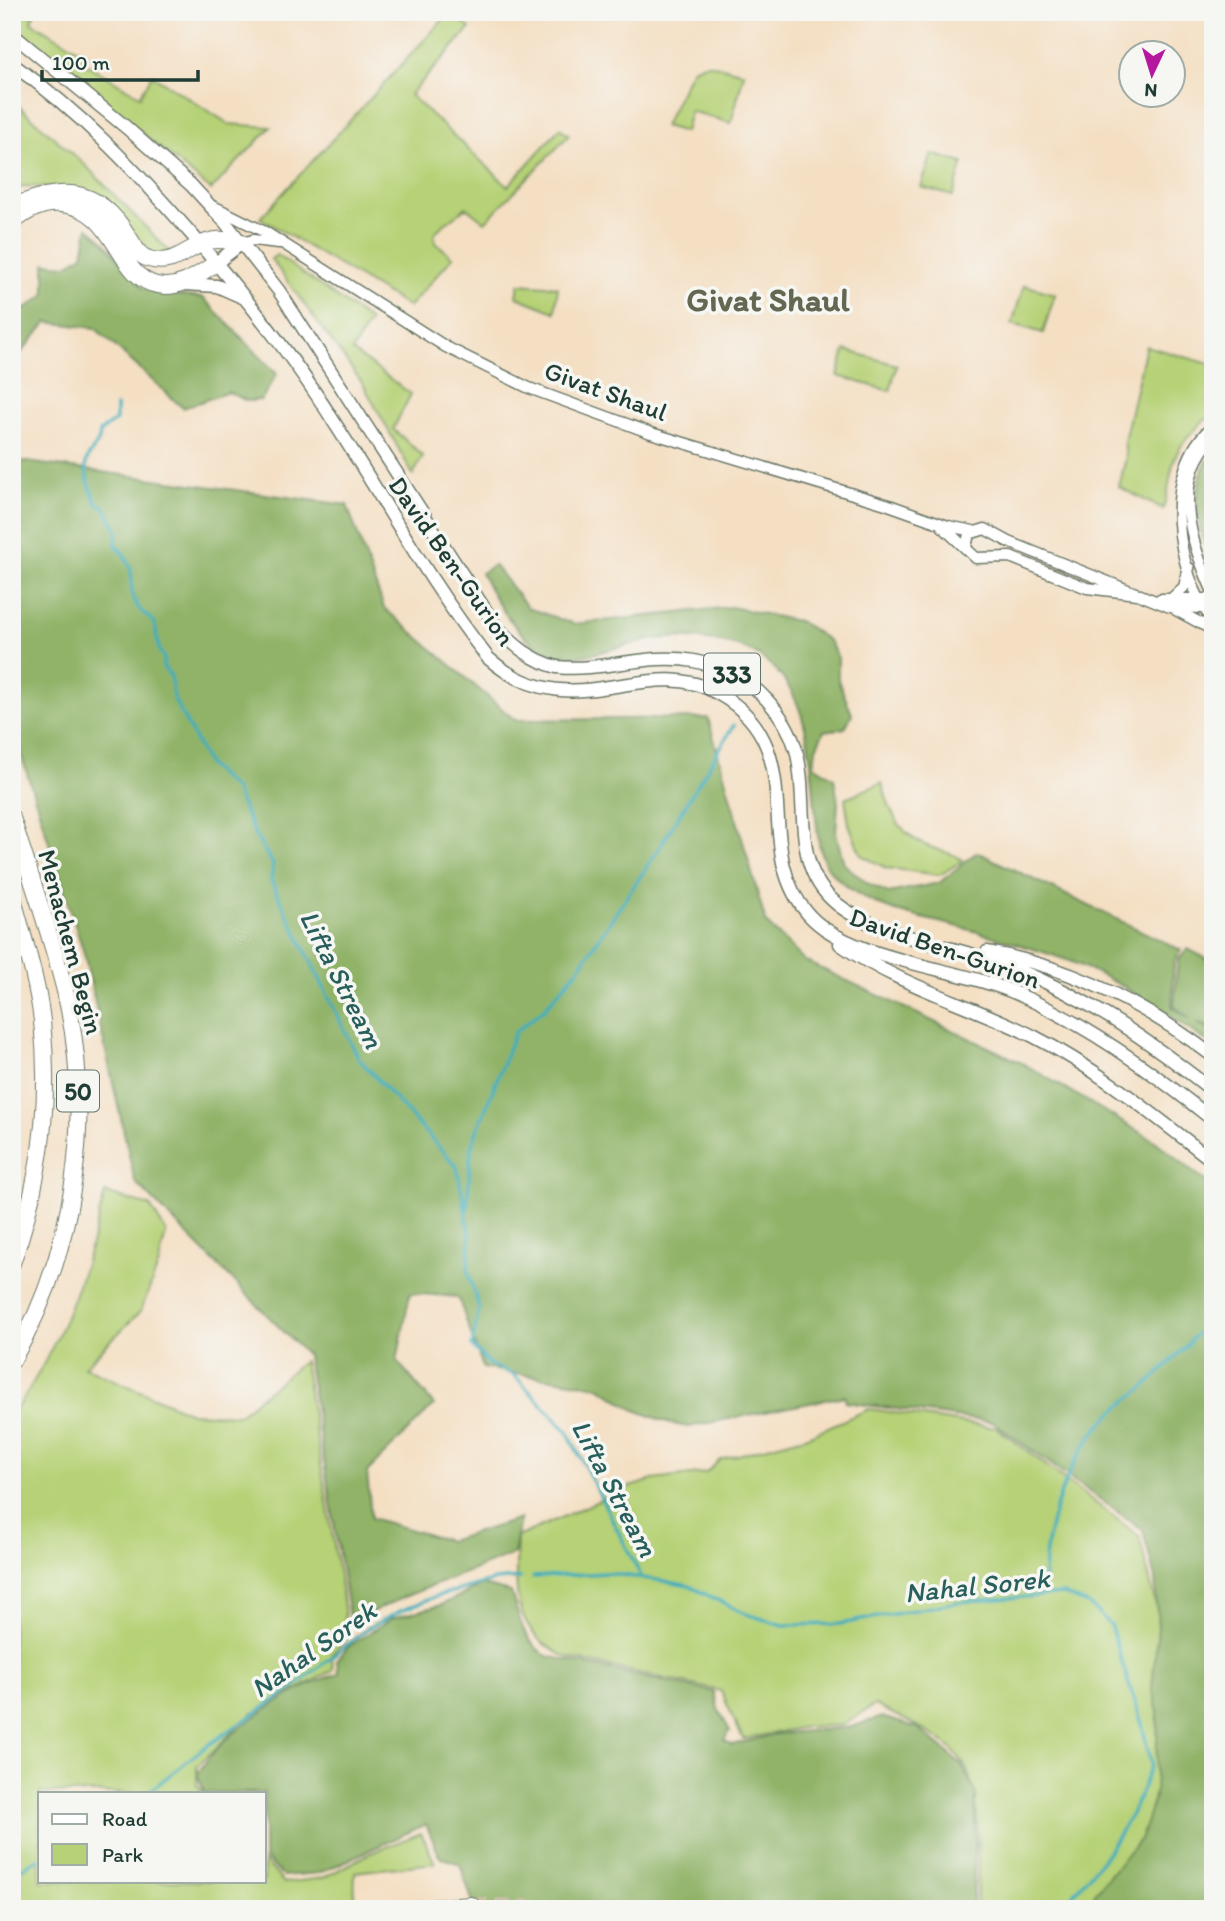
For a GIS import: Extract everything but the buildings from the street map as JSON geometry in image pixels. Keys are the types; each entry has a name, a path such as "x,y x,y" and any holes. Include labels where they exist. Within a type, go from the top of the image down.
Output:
{"highway":[{"path":"12,207 52,194 94,200 114,214 140,254 151,260 175,259 200,245 221,240 242,243"},
{"path":"12,223 40,205 53,203 79,207 104,226 140,277 158,286 178,285 216,263"},
{"name":"Menachem Begin","path":"12,818 65,993 78,1096 78,1144 60,1249 44,1294 12,1362"},
{"name":"Menachem Begin","path":"12,895 42,1019 47,1095 35,1188 12,1263"},
{"path":"12,904 21,929"},
{"path":"417,1909 471,1905"}],"main road":[{"name":"David Ben-Gurion","path":"12,34 94,100 209,204 242,243 279,291 495,625 508,640 542,663 557,667 573,669 659,660 690,660 716,666 741,678 776,710 796,750 805,843 813,875 837,904 887,929 1016,969 1073,996 1144,1039 1213,1091"},
{"path":"12,64 93,128 142,177 200,245"},
{"path":"216,263 242,243"},
{"name":"333","path":"200,245 216,263"},
{"name":"David Ben-Gurion","path":"216,263 246,299 334,421 397,526 472,638 507,674 524,684 562,691 666,681 686,682 721,694 750,718 769,749 774,767 782,857 789,881 808,915 840,938 885,954 982,979 1048,1008 1120,1050 1213,1120"},
{"path":"178,285 217,286 246,299"},
{"path":"808,915 839,943 872,965 1012,1026 1097,1073 1213,1161"},
{"path":"942,944 1008,955 1060,970 1104,988 1170,1026 1213,1056"}],"street":[{"name":"Givat Shaul","path":"209,204 285,244 446,347 529,388 651,433 886,503 937,523 973,531"},
{"name":"Givat Shaul","path":"242,243 253,240 285,244"},
{"path":"1213,426 1192,448 1179,484 1179,524 1189,568 1207,602 1213,621"},
{"path":"1213,438 1194,465 1187,504 1194,536 1213,592"},
{"name":"Givat Shaul","path":"937,523 966,547"},
{"path":"1143,593 1102,592 1010,557 976,558 966,547 967,538 973,531 985,529 994,536 1062,564 1143,593 1170,603 1213,630"},
{"path":"988,557 996,548 994,536"},
{"path":"1044,570 1054,570 1062,564"},
{"path":"1170,603 1184,587 1189,568"},
{"path":"1170,603 1207,602"}],"green space":[{"path":"12,12 34,15 31,22 86,54 81,61 140,96 152,75 229,124 271,127 211,190 12,27"},
{"path":"450,12 470,28 410,95 508,186 560,128 569,135 485,222 466,207 434,234 435,242 453,257 409,307 260,218"},
{"path":"707,63 744,73 731,123 690,111 685,132 664,126 692,69"},
{"path":"14,102 84,164 173,255 154,256 73,189 25,186 12,191"},
{"path":"932,154 963,163 953,196 921,187"},
{"path":"88,228 104,241 142,287 161,293 203,298 277,374 261,400 247,401 228,392 183,408 95,328 47,322 21,353 13,342 12,318 45,295 45,263 67,265 83,255"},
{"path":"277,255 370,321 352,351 411,394 393,429 423,456 413,475 363,384 271,259"},
{"path":"519,284 558,287 555,312 517,297"},
{"path":"1024,285 1055,294 1043,333 1012,324"},
{"path":"1146,346 1210,364 1211,415 1188,437 1175,456 1163,509 1119,487 1126,458 1124,441"},
{"path":"845,350 897,365 890,391 838,376"},
{"path":"1213,451 1213,567 1202,537 1197,494 1199,480"},
{"path":"12,460 347,505 384,608 515,720 708,718 766,923 805,961 1022,1063 1155,1141 1213,1187 1213,1909 1090,1909 1094,1894 1141,1838 1155,1796 1158,1713 1152,1687 1158,1628 1155,1578 1143,1530 992,1422 846,1402 845,1396 688,1427 672,1424 635,1410 597,1386 483,1368 458,1297 410,1293 397,1361 434,1405 367,1472 371,1518 449,1541 520,1519 514,1554 411,1594 350,1622 307,1355 135,1182 84,953 12,726"},
{"path":"494,565 528,608 574,624 731,607 801,622 829,641 838,658 838,680 852,714 845,728 824,731 816,748 814,765 834,778 838,802 836,833 844,864 867,883 888,893 939,883 977,852 1181,950 1174,962 1172,1007 1190,1019 1174,1006 1178,960 1188,949 1213,962 1213,1028 1197,1023 1213,1031 1213,1046 1145,1000 1091,970 1021,945 899,912 850,889 829,870 820,850 809,749 798,704 773,667 754,653 724,643 675,637 585,655 560,655 535,645 509,619 481,573"},
{"path":"882,783 893,814 904,831 922,843 963,860 940,875 886,868 861,855 849,824 845,798"},
{"path":"105,1193 150,1206 166,1232 159,1263 141,1311 84,1367 191,1413 238,1415 304,1361 344,1606 346,1639 332,1654 333,1670 251,1714 197,1766 197,1785 203,1792 38,1792 38,1882 266,1882 266,1862 284,1883 323,1878 371,1853 421,1833 435,1863 355,1872 354,1903 340,1909 12,1909 12,1415 45,1362 58,1335 89,1253"},
{"path":"869,1409 997,1428 1139,1536 1180,1704 1122,1909 977,1909 978,1829 973,1788 967,1770 950,1747 919,1727 875,1705 842,1725 805,1727 743,1739 721,1691 566,1657 548,1647 526,1622 517,1592 517,1537 630,1487 653,1480 706,1473 720,1460 808,1436"},
{"path":"482,1585 511,1592 527,1636 532,1644 547,1656 714,1692 718,1709 730,1731 724,1740 732,1745 777,1734 851,1727 882,1717 918,1728 961,1764 976,1795 973,1909 475,1909 460,1864 440,1857 426,1824 320,1873 283,1876 266,1858 266,1792 205,1792 197,1774 225,1742 260,1713 319,1680 339,1673 337,1660 348,1647 392,1618 441,1605"}],"waterway":[{"name":"Lifta Stream","path":"116,406 116,420 100,432 100,437 87,460 87,474 97,504 104,506 117,529 116,545 129,564 133,598 155,626 158,647 164,658 163,667 171,676 173,697 208,765 235,790 256,837 273,864 271,881 359,1059 457,1167 470,1235 468,1272 479,1308 472,1346 489,1364 514,1375 567,1431 642,1578"},
{"path":"467,1210 471,1147 515,1032 544,1009 577,971 656,853 734,725"},
{"path":"1045,1595 1044,1573 1051,1526 1058,1502 1078,1457 1105,1420 1167,1366 1213,1314"},
{"name":"Nahal Sorek","path":"533,1577 607,1573 664,1581 689,1586 746,1614 783,1625 840,1624 958,1602 1063,1594 1090,1605 1110,1625 1142,1724 1151,1765 1135,1807 1123,1828 1105,1856 1061,1909"},
{"name":"Nahal Sorek","path":"148,1792 201,1750 294,1687 368,1628 437,1596 495,1580 520,1578"},
{"name":"Nahal Sorek","path":"12,1873 38,1859"}],"tunnel":[{"path":"471,1905 576,1909"}],"district":[{"name":"Givat Shaul","path":"768,299"}]}
